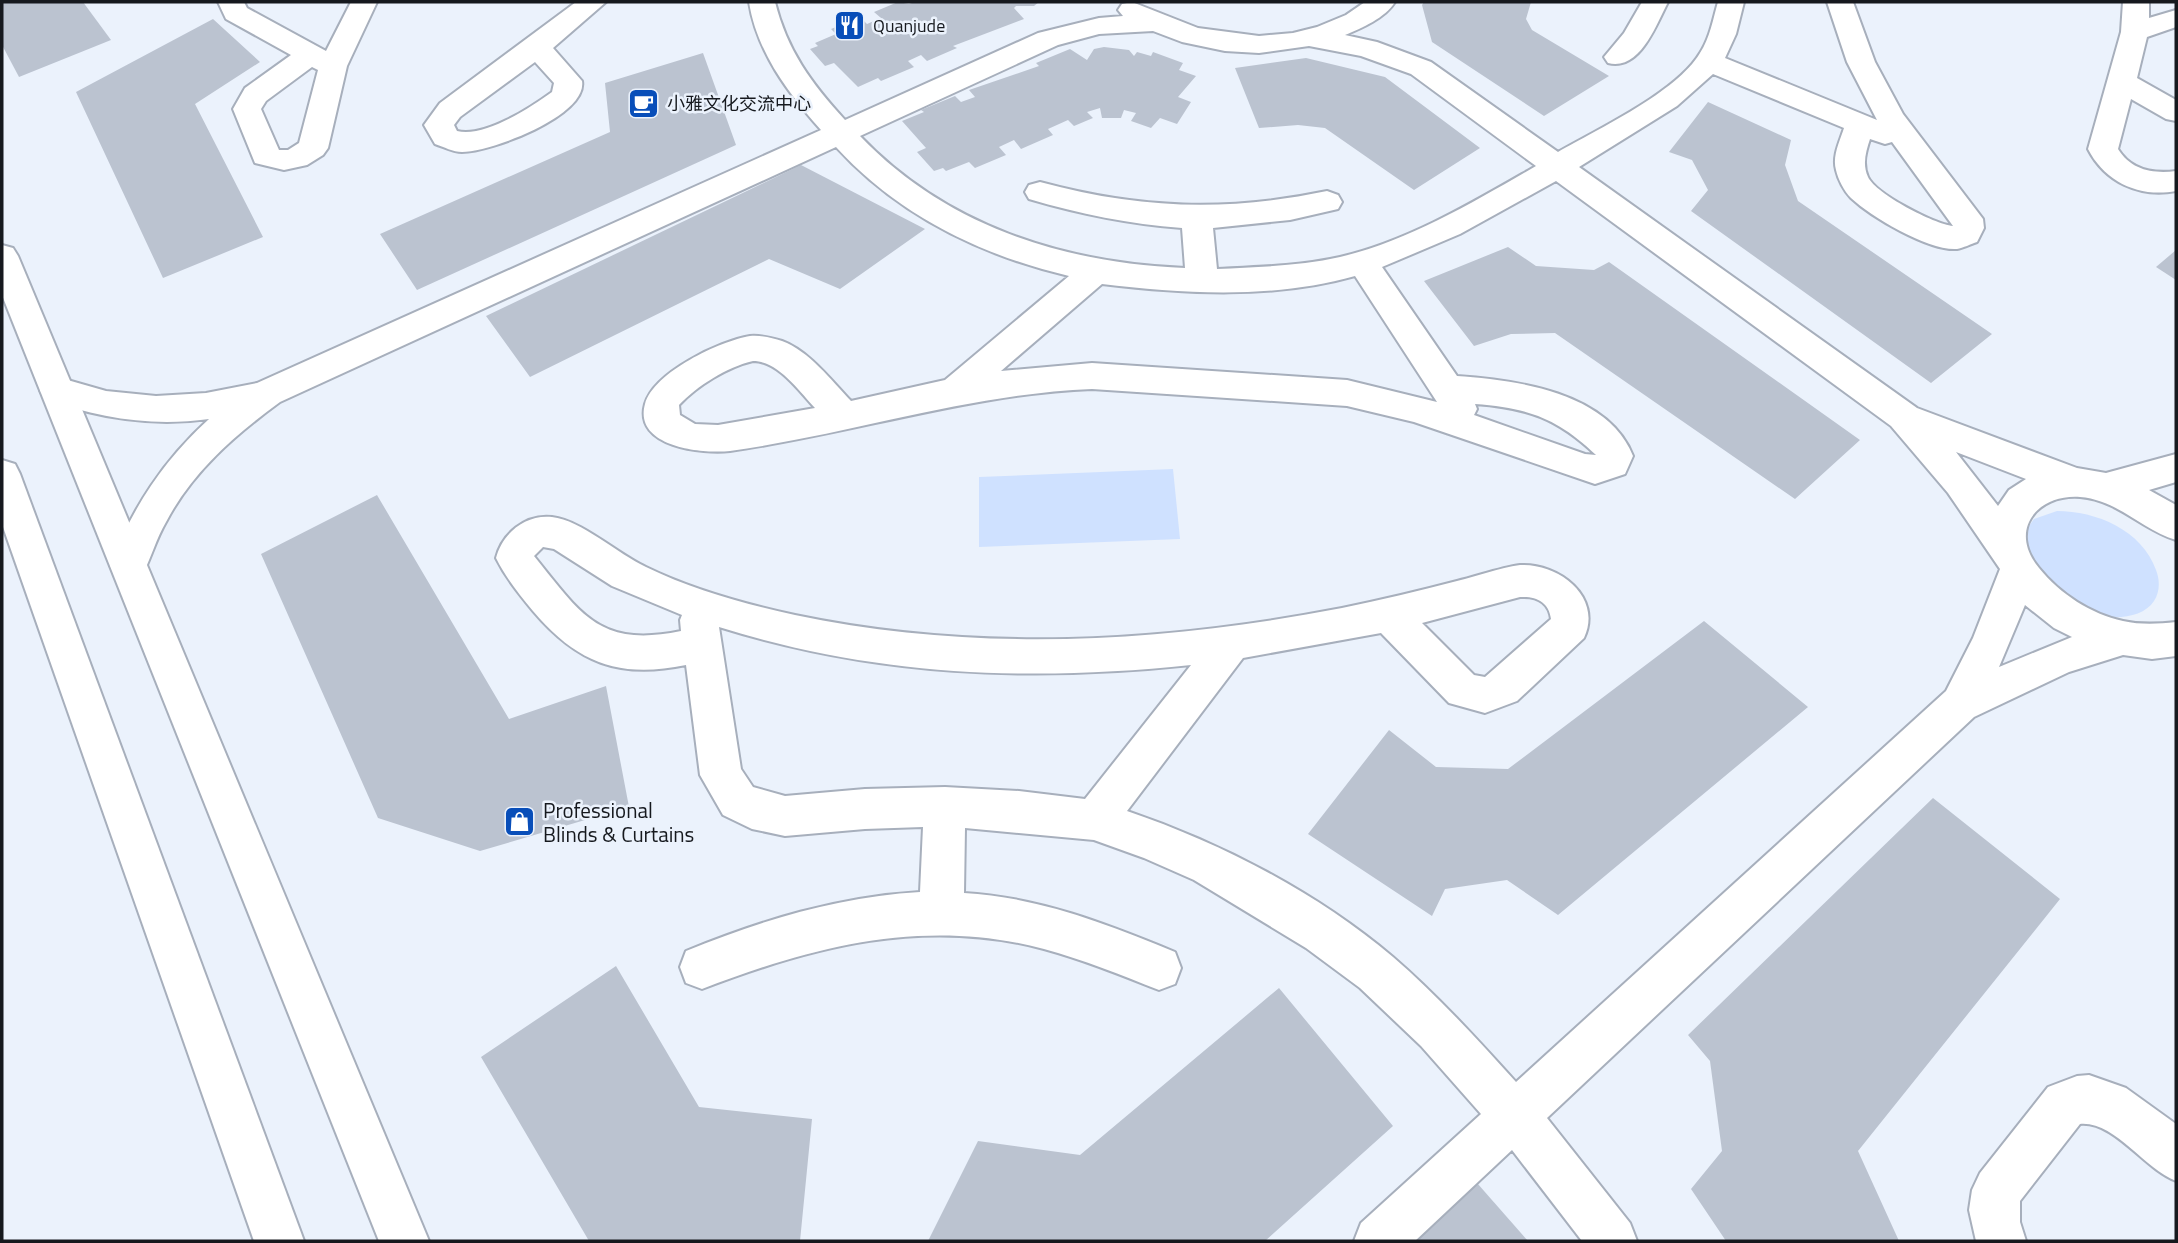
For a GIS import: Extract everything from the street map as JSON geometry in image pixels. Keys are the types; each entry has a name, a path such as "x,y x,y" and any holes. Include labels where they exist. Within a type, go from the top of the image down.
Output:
{"street":[{"path":"230,2 236,13 322,60 364,2"},
{"path":"537,47 593,2"},
{"path":"762,2 772,44 783,65 867,163 902,192 989,240 1042,258 1095,272 1132,278 1202,281 1277,277 1362,262 1428,237 1557,167 1657,106 1709,62 1727,22 1731,2"},
{"path":"1048,39 1065,25 1084,2"},
{"path":"1118,2 1152,23 1183,34 1217,41 1265,44 1310,38 1342,28 1368,13 1391,14 1420,68"},
{"path":"1618,57 1636,37 1655,2"},
{"path":"1840,2 1861,65 1906,144 1967,219 1968,232 1962,237 1952,238 1931,233 1861,190 1849,171 1848,162 1860,124"},
{"path":"2136,2 2135,32 2104,142 2106,156 2120,171 2132,177 2157,183 2176,181"},
{"path":"2135,32 2176,18"},
{"path":"57,390 108,406 169,410 235,402 268,393 1048,39 1099,26 1152,23"},
{"path":"1310,38 1367,48 1420,68 1903,416 1961,483 2032,586 2061,611 2095,630 2176,657"},
{"path":"1709,62 1906,144"},
{"path":"2121,81 2176,112"},
{"path":"1040,192 1115,211 1197,219 1264,215 1327,202"},
{"path":"1197,219 1202,281"},
{"path":"2,256 404,1241"},
{"path":"1362,262 1472,427"},
{"path":"955,390 1095,272"},
{"path":"844,416 989,383 1058,376 1301,388 1382,400 1472,427 1595,470 1612,464 1615,456 1605,441 1559,407 1522,394 1446,389"},
{"path":"129,565 140,532 179,470 206,441 236,415 268,393"},
{"path":"1903,416 1994,453 2144,503 2176,525"},
{"path":"1960,704 1993,641 2017,565 2009,545 2008,529 2011,515 2018,503 2044,487 2093,486 2176,468"},
{"path":"2,474 279,1241"},
{"path":"1388,615 1232,643 1076,658 996,658 861,643 749,619 699,624 721,775 738,801 752,809 785,816 865,809 945,807 1019,811 1094,820 1209,866 1265,896 1322,932 1376,972 1437,1030 1515,1116 1573,1187 1612,1241"},
{"path":"1379,1241 1960,704 2059,658 2127,640 2153,643 2176,639"},
{"path":"1094,820 1232,643"},
{"path":"941,913 945,807"},
{"path":"702,967 770,940 827,924 884,915 941,913 1023,921 1069,932 1115,947 1159,968"},
{"path":"2001,1241 1994,1223 1993,1205 1997,1190 2065,1104 2078,1098 2096,1099 2114,1106 2176,1157"}],"shaded area":[{"path":"1173,469 1180,539 979,547 979,477"},
{"path":"2057,511 2102,519 2129,534 2140,544 2156,570 2159,586 2154,601 2144,611 2121,617 2100,615 2040,581 2022,536 2034,519"}],"building":[{"path":"2,2 83,2 111,40 19,77 2,45"},
{"path":"898,2 1039,2 1034,6 1014,8 1024,19 953,46 957,48 927,61 921,55 908,61 914,67 858,87 834,63 825,66 810,49 818,46 815,43 836,34 831,29 860,17 867,24 881,18 874,12"},
{"path":"1424,2 1531,2 1526,19 1532,30 1609,76 1544,116 1432,42 1422,5"},
{"path":"213,19 260,62 195,104 263,237 163,278 76,92"},
{"path":"1104,47 1129,50 1134,56 1137,52 1151,56 1153,52 1183,63 1179,70 1196,76 1178,97 1191,102 1177,124 1160,118 1151,128 1131,121 1136,113 1124,110 1121,118 1102,118 1100,108 1087,112 1093,118 1074,126 1068,120 1048,129 1053,135 1021,149 1014,140 999,147 1006,155 975,168 969,162 946,171 943,168 934,171 917,152 926,148 902,121 955,96 961,102 975,97 969,90 1039,66 1036,63 1070,49 1087,60 1094,49"},
{"path":"703,53 736,145 417,290 380,234 610,132 605,83"},
{"path":"1306,58 1385,77 1480,148 1414,190 1325,128 1298,125 1259,128 1235,68"},
{"path":"1708,102 1791,140 1785,165 1798,201 1992,334 1931,383 1691,211 1708,190 1692,160 1669,152"},
{"path":"801,165 925,229 840,289 769,259 530,377 486,316"},
{"path":"1508,247 1536,266 1594,270 1609,262 1860,440 1795,499 1555,333 1511,334 1474,346 1424,281"},
{"path":"2176,250 2176,280 2156,267"},
{"path":"377,495 509,719 606,686 629,807 480,851 378,818 261,554"},
{"path":"1704,621 1808,707 1558,915 1507,880 1445,889 1432,916 1308,834 1389,730 1436,767 1508,769"},
{"path":"1933,798 2060,899 1858,1151 1899,1241 1726,1241 1691,1189 1722,1151 1710,1061 1688,1035"},
{"path":"616,966 699,1107 812,1119 800,1241 589,1241 481,1057"},
{"path":"1279,988 1393,1126 1265,1241 928,1241 978,1141 1080,1155"},
{"path":"1470,1175 1528,1241 1404,1241"}],"place":[{"name":"Quanjude","path":"850,25"},
{"name":"小雅文化交流中心","path":"644,103"},
{"name":"Professional Blinds & Curtains","path":"520,822"}]}
